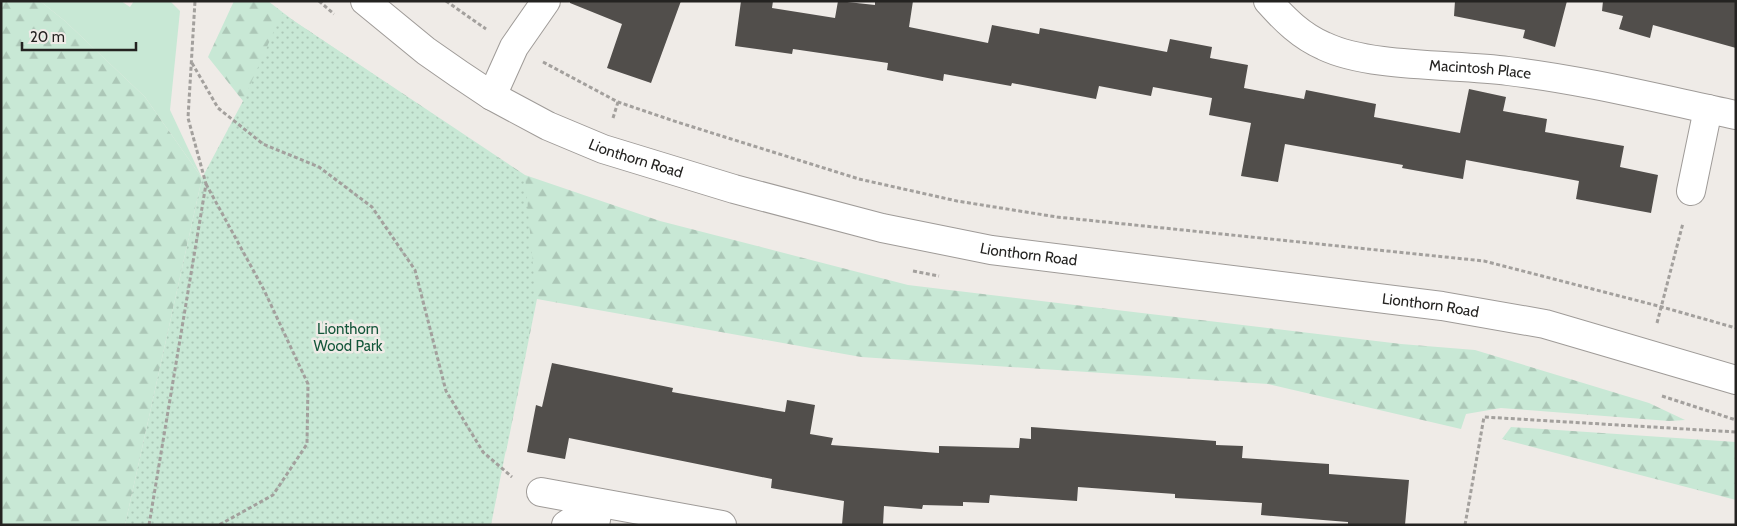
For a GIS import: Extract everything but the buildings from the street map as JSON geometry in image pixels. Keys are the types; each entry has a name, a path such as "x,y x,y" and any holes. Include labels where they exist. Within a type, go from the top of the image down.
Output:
{"street":[{"name":"Lionthorn Road","path":"365,1 426,51 492,96 548,126 603,149 734,189 882,228 991,250 1452,308 1545,324 1647,352 1736,380"},
{"path":"492,96 514,47 546,1"},
{"name":"Macintosh Place","path":"1268,1 1294,30 1325,47 1353,56 1390,61 1474,66 1550,76 1736,115"},
{"path":"1691,191 1708,109"},
{"path":"541,492 597,514 722,525"},
{"path":"566,525 597,514"}],"path":[{"path":"195,1 188,118 206,184 264,290 308,384 307,444 273,495 219,525"},
{"path":"446,1 514,47 618,102 859,179 940,197 1057,217 1484,261 1662,306 1736,328"},
{"path":"192,62 218,108 264,144 319,167 372,207 415,270 446,391 490,458 509,475 541,492"},
{"path":"149,525 206,184"},
{"path":"1647,352 1662,306 1691,191"},
{"path":"1465,525 1484,417 1736,432"}],"green space":[{"path":"1,1 40,1 65,21 145,97 202,178 125,525 1,525"},
{"path":"40,1 121,1 130,7 134,1 170,1 180,11 170,110 202,178 145,97 65,21"},
{"path":"234,1 268,1 294,21 525,175 660,221 908,285 1401,344 1475,350 1649,403 1685,420 1669,421 1501,408 1466,414 1461,429 1268,384 861,357 537,299 506,452 208,57"},
{"name":"Lionthorn Wood Park","path":"282,13 525,176 536,299 491,525 125,525 202,178 243,101"},
{"path":"1511,427 1736,442 1736,500 1502,439"}]}
